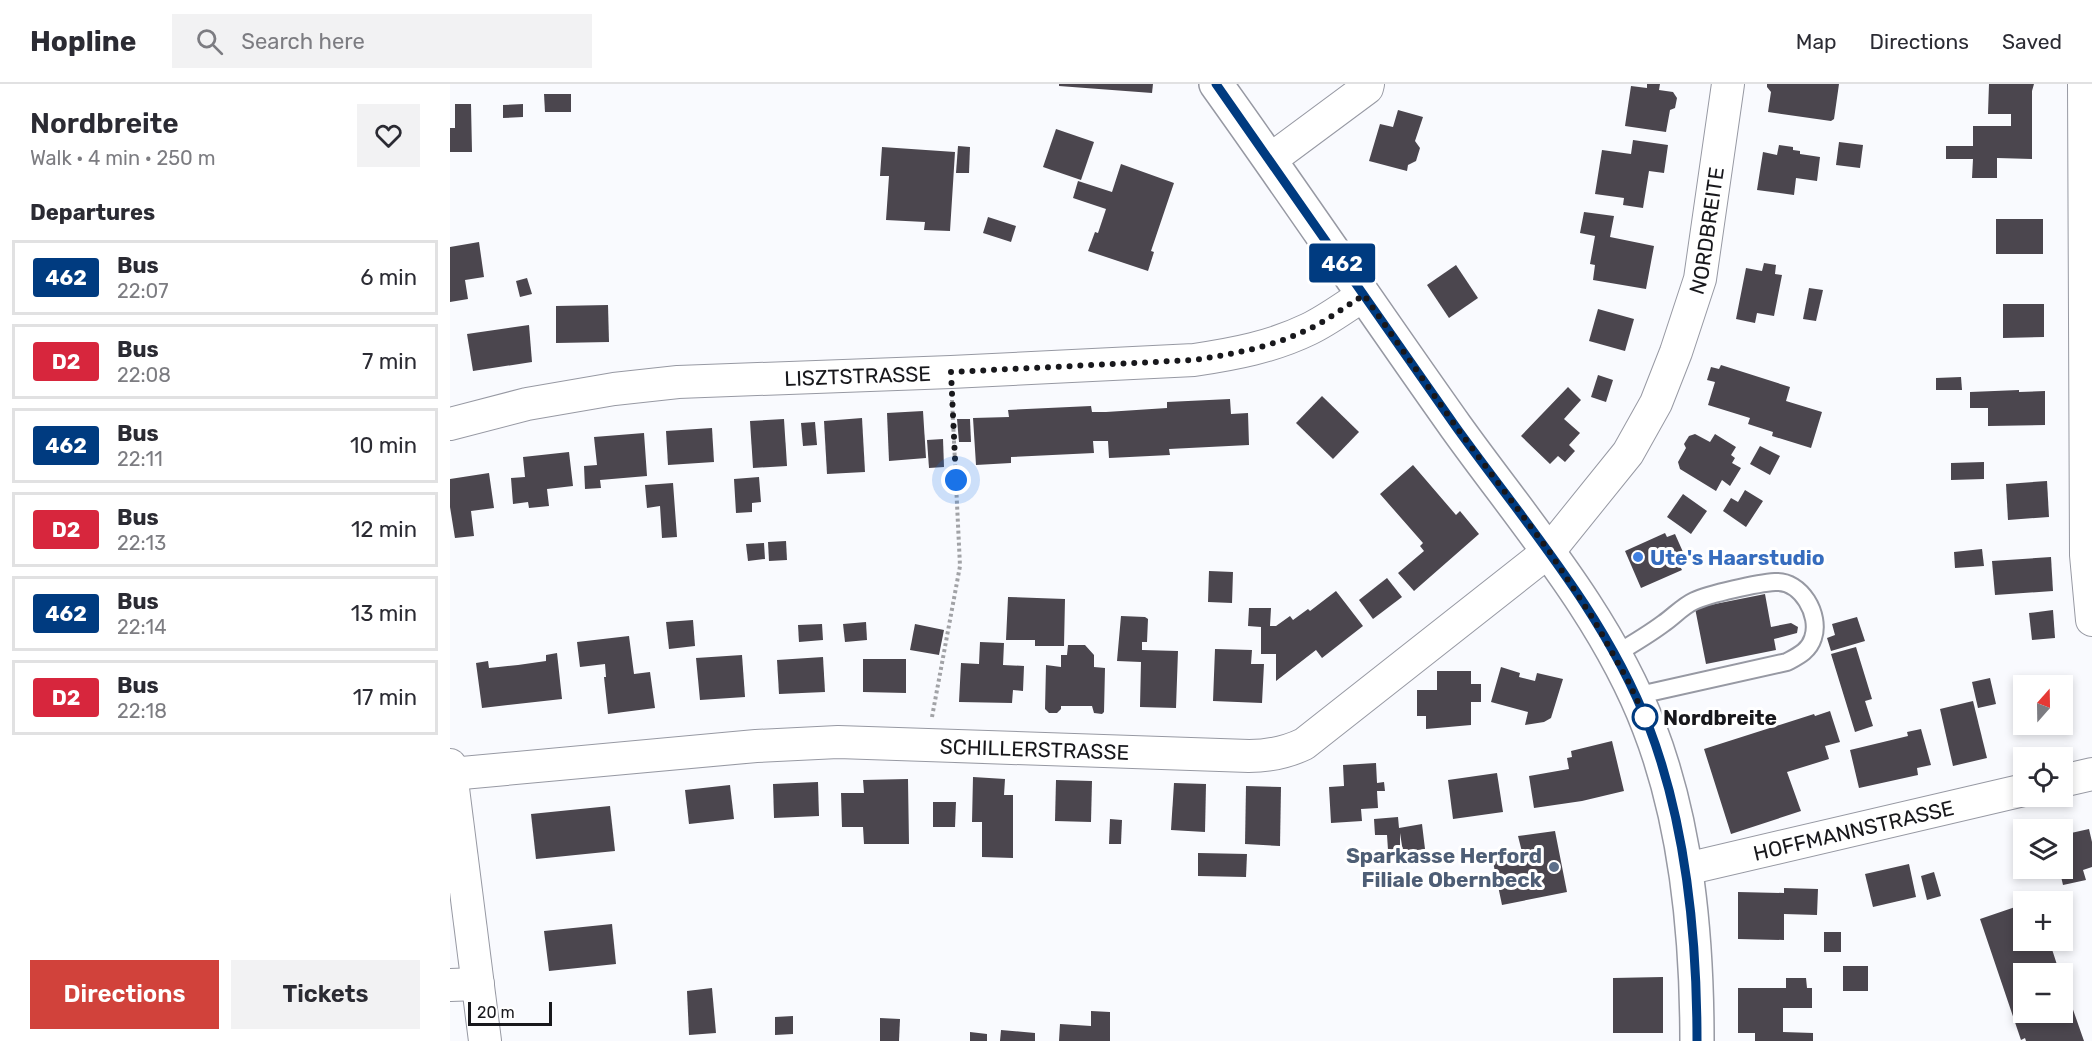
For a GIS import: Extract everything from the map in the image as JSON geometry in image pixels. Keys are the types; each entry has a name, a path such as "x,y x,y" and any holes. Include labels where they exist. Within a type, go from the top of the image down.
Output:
{"street":[{"path":"1216,84 1457,428 1549,551 1594,620 1635,696 1649,726 1678,824 1686,869 1697,997 1697,1041"},
{"path":"1270,160 1367,88 1368,84"},
{"name":"NORDBREITE","path":"1549,551 1628,453 1656,403 1672,362 1700,279 1728,84"},
{"path":"2084,84 2086,555 2092,620"},
{"name":"LISZTSTRASSE","path":"450,424 527,404 656,384 1194,360 1233,355 1271,345 1311,328 1364,295"},
{"name":"SCHILLERSTRASSE","path":"451,770 756,746 838,742 1270,756 1304,744 1549,551"},
{"path":"451,770 464,984 485,1041"},
{"path":"2073,778 2092,774"},
{"name":"HOFFMANNSTRASSE","path":"1686,869 2013,793"}],"lane":[{"path":"1614,655 1693,601 1706,597 1777,581 1793,586 1807,600 1815,619 1814,638 1804,653 1788,662 1635,696"}],"path":[{"path":"927,744 960,566 951,372"}],"building":[{"path":"1059,84 1153,84 1152,93 1059,86"},
{"path":"1647,84 1660,84 1659,90 1673,92 1677,98 1675,108 1670,110 1666,132 1625,126 1631,86 1647,88"},
{"path":"1767,84 1839,84 1834,119 1831,121 1768,112 1771,92"},
{"path":"1989,84 2034,84 2032,91 2032,159 1997,158 1997,178 1972,178 1973,159 1946,159 1946,146 1973,146 1973,126 2011,126 2011,114 1988,114"},
{"path":"544,94 571,94 571,112 545,112"},
{"path":"455,104 471,104 472,152 450,152 450,128 455,128"},
{"path":"523,104 523,117 503,118 503,105"},
{"path":"1398,110 1423,117 1415,141 1420,148 1416,161 1408,165 1407,171 1369,161 1380,124 1393,127"},
{"path":"1056,129 1094,142 1081,180 1043,167"},
{"path":"1633,140 1668,145 1664,173 1649,171 1643,208 1623,205 1624,198 1595,194 1602,150 1631,154"},
{"path":"1839,142 1863,145 1860,168 1836,165"},
{"path":"1779,145 1793,147 1793,150 1800,151 1800,154 1820,157 1817,181 1796,178 1794,195 1757,190 1763,152 1777,155"},
{"path":"958,146 970,147 969,173 956,173"},
{"path":"882,147 955,152 950,231 924,230 925,222 886,220 889,176 880,176"},
{"path":"1121,164 1174,183 1151,251 1154,252 1148,271 1088,251 1095,232 1098,233 1106,209 1073,198 1078,181 1112,192"},
{"path":"1584,212 1614,216 1610,237 1654,246 1646,289 1593,280 1595,265 1590,264 1595,236 1580,233"},
{"path":"988,217 1016,226 1011,242 983,233"},
{"path":"1996,219 2043,219 2043,254 1996,254"},
{"path":"479,242 484,277 465,280 468,299 450,302 450,247"},
{"path":"1764,263 1776,265 1775,274 1782,275 1774,316 1757,313 1755,323 1736,319 1746,268 1762,271"},
{"path":"1456,265 1478,298 1449,318 1427,285"},
{"path":"527,278 532,294 520,297 516,281"},
{"path":"1809,288 1823,290 1816,321 1803,319"},
{"path":"2003,304 2044,304 2044,337 2003,338"},
{"path":"608,305 609,342 556,343 556,306"},
{"path":"1598,309 1634,319 1625,351 1589,341"},
{"path":"529,325 532,362 473,371 467,334"},
{"path":"1721,365 1790,387 1786,401 1822,412 1811,448 1772,436 1773,432 1748,424 1750,418 1708,405 1715,382 1707,380 1711,367 1719,369"},
{"path":"1598,375 1613,380 1606,402 1591,397"},
{"path":"1961,377 1962,390 1936,390 1936,378"},
{"path":"1568,387 1581,400 1564,419 1580,433 1569,445 1575,451 1565,462 1558,456 1550,464 1521,436"},
{"path":"2019,390 2019,392 2045,391 2045,425 1988,426 1988,408 1970,408 1970,392"},
{"path":"1322,396 1359,432 1333,459 1296,423"},
{"path":"1230,399 1231,414 1248,413 1249,445 1169,449 1170,455 1109,458 1108,441 1093,441 1094,453 1011,457 1011,463 976,465 973,418 1009,417 1008,410 1091,406 1092,412 1106,412 1167,408 1167,402"},
{"path":"923,411 926,458 889,461 887,413"},
{"path":"862,418 865,472 827,474 824,421"},
{"path":"784,419 787,466 753,468 750,421"},
{"path":"957,419 970,419 971,442 959,442"},
{"path":"815,422 817,445 803,446 801,423"},
{"path":"712,428 714,462 668,465 666,431"},
{"path":"644,433 647,476 600,480 601,488 585,489 584,466 597,465 594,437"},
{"path":"1695,434 1710,442 1715,434 1736,447 1731,455 1735,458 1732,463 1741,468 1730,486 1722,480 1716,491 1680,469 1678,462 1686,448 1684,444 1689,436"},
{"path":"943,439 944,467 929,468 927,440"},
{"path":"1760,446 1780,456 1770,475 1750,464"},
{"path":"569,452 573,486 547,489 549,506 529,508 528,502 513,504 511,478 525,477 523,457"},
{"path":"1984,462 1984,479 1951,480 1951,463"},
{"path":"1413,465 1456,515 1460,511 1479,534 1414,591 1398,573 1424,551 1420,546 1423,543 1380,494"},
{"path":"489,473 494,508 471,511 474,536 455,538 450,507 450,479"},
{"path":"759,477 761,502 752,503 752,512 736,513 734,479"},
{"path":"2047,481 2049,517 2008,520 2006,484"},
{"path":"673,483 677,537 662,538 660,506 647,508 645,485"},
{"path":"1745,490 1763,501 1746,527 1723,511 1731,498 1738,502"},
{"path":"1683,494 1707,511 1691,534 1667,517"},
{"path":"1665,533 1667,537 1675,534 1683,552 1675,556 1682,570 1641,588 1625,551"},
{"path":"786,541 787,560 769,561 768,542"},
{"path":"764,543 765,559 748,561 746,544"},
{"path":"1982,549 1984,566 1955,568 1954,552"},
{"path":"2051,557 2053,591 1995,595 1992,561"},
{"path":"1209,571 1233,572 1232,603 1208,602"},
{"path":"1387,578 1402,597 1373,619 1359,600"},
{"path":"1336,591 1363,626 1322,658 1316,650 1276,681 1276,654 1261,654 1261,627 1248,626 1249,608 1271,608 1270,626 1276,626 1290,616 1293,620 1308,609 1310,611"},
{"path":"1765,594 1771,627 1791,623 1798,627 1797,633 1774,639 1776,650 1706,664 1695,608"},
{"path":"1008,597 1065,599 1064,646 1035,646 1035,640 1006,640"},
{"path":"2053,610 2055,638 2032,640 2029,613"},
{"path":"1121,616 1148,619 1147,642 1142,642 1142,650 1178,651 1176,708 1140,707 1141,662 1117,661"},
{"path":"1857,617 1865,641 1831,651 1827,638 1835,635 1832,624"},
{"path":"693,620 695,646 669,649 666,622"},
{"path":"866,622 867,640 845,642 843,624"},
{"path":"822,624 823,640 799,642 798,625"},
{"path":"915,624 944,630 939,655 910,650"},
{"path":"629,636 634,674 650,672 655,708 608,714 605,664 580,667 577,642"},
{"path":"980,642 1004,643 1003,665 1024,666 1023,691 1013,690 1012,703 959,702 961,663 979,664"},
{"path":"1068,645 1085,645 1094,655 1094,667 1105,668 1104,712 1102,714 1094,713 1092,706 1061,706 1057,713 1049,713 1045,709 1046,665 1061,667 1061,655 1067,655"},
{"path":"1856,647 1872,699 1865,701 1873,726 1855,732 1831,654"},
{"path":"1215,649 1252,650 1251,664 1264,664 1262,703 1213,701"},
{"path":"557,653 562,699 482,708 476,663 488,661 489,668 518,665 546,661 546,655"},
{"path":"742,655 745,697 700,700 696,658"},
{"path":"823,657 825,692 779,694 777,660"},
{"path":"863,659 906,659 906,693 863,692"},
{"path":"1501,667 1520,673 1519,677 1535,681 1537,673 1563,679 1551,718 1544,722 1525,725 1528,712 1491,702"},
{"path":"1437,671 1471,671 1471,684 1481,684 1481,702 1471,702 1471,725 1426,729 1426,716 1417,716 1417,690 1437,690"},
{"path":"1990,678 1996,704 1978,708 1972,682"},
{"path":"1973,701 1987,758 1953,766 1940,709"},
{"path":"1830,711 1840,742 1825,746 1829,759 1787,772 1801,811 1731,834 1704,749"},
{"path":"1921,729 1931,765 1917,768 1918,775 1859,788 1850,750 1908,736 1907,732"},
{"path":"1612,741 1624,791 1582,801 1534,808 1529,776 1569,769 1567,758 1572,757 1571,751"},
{"path":"1376,763 1377,783 1384,782 1385,791 1377,791 1378,808 1361,809 1362,821 1331,823 1329,787 1344,786 1343,765"},
{"path":"1497,773 1503,812 1453,819 1448,780"},
{"path":"973,777 1005,779 1004,795 1013,795 1013,858 982,857 982,822 972,822"},
{"path":"908,779 909,844 864,844 863,827 842,827 841,793 864,793 863,780"},
{"path":"1056,780 1092,781 1091,822 1055,821"},
{"path":"818,782 819,816 774,818 773,784"},
{"path":"1174,783 1206,784 1205,832 1171,830"},
{"path":"730,785 734,819 689,824 685,790"},
{"path":"1246,786 1281,787 1280,846 1245,844"},
{"path":"933,802 956,802 955,827 933,827"},
{"path":"610,806 615,851 536,859 531,814"},
{"path":"1398,817 1399,828 1422,824 1425,849 1403,852 1400,833 1400,849 1388,850 1387,835 1375,835 1374,819"},
{"path":"1110,819 1122,820 1121,844 1109,844"},
{"path":"2089,829 2092,842 2092,867 2083,870 2086,880 2063,885 2062,879 2073,879 2073,833"},
{"path":"1555,831 1567,892 1502,905 1493,862 1523,856 1518,836"},
{"path":"1198,853 1247,854 1246,877 1198,876"},
{"path":"1909,864 1916,897 1873,907 1865,874"},
{"path":"1934,872 1941,896 1927,900 1921,876"},
{"path":"1784,888 1818,889 1817,915 1784,914 1784,940 1738,939 1738,892 1784,893"},
{"path":"2013,908 2013,951 2053,951 2056,963 2013,963 2013,1016 1980,919"},
{"path":"612,924 616,964 549,971 544,931"},
{"path":"1824,932 1841,932 1841,952 1824,952"},
{"path":"1843,966 1868,966 1868,991 1843,991"},
{"path":"1663,977 1663,1033 1613,1033 1613,978"},
{"path":"1786,978 1806,978 1807,988 1812,988 1812,1008 1783,1008 1783,1032 1813,1033 1813,1041 1755,1041 1755,1033 1738,1033 1738,988 1786,988"},
{"path":"712,988 716,1033 689,1035 687,991"},
{"path":"2073,1010 2084,1041 2026,1041 2025,1038 2021,1040 2015,1023 2073,1023"},
{"path":"1091,1011 1110,1012 1110,1041 1059,1041 1060,1024 1091,1026"},
{"path":"793,1016 793,1034 775,1035 775,1017"},
{"path":"880,1018 900,1019 899,1041 880,1041"},
{"path":"1001,1030 1035,1033 1035,1041 1000,1041"},
{"path":"970,1032 987,1034 987,1041 970,1041"}],"bus line":[{"name":"462","path":"1216,84 1457,428 1549,551 1594,620 1628,681 1649,726 1678,824 1686,869 1697,997 1697,1041"}],"place":[{"name":"Ute's Haarstudio","path":"1638,557"},
{"name":"Nordbreite","path":"1645,717"},
{"name":"Sparkasse Herford Filiale Obernbeck","path":"1554,867"}],"route":[{"path":"956,480 951,372 1194,360 1233,355 1271,345 1311,328 1364,295 1457,428 1549,551 1594,620 1645,717"}]}
